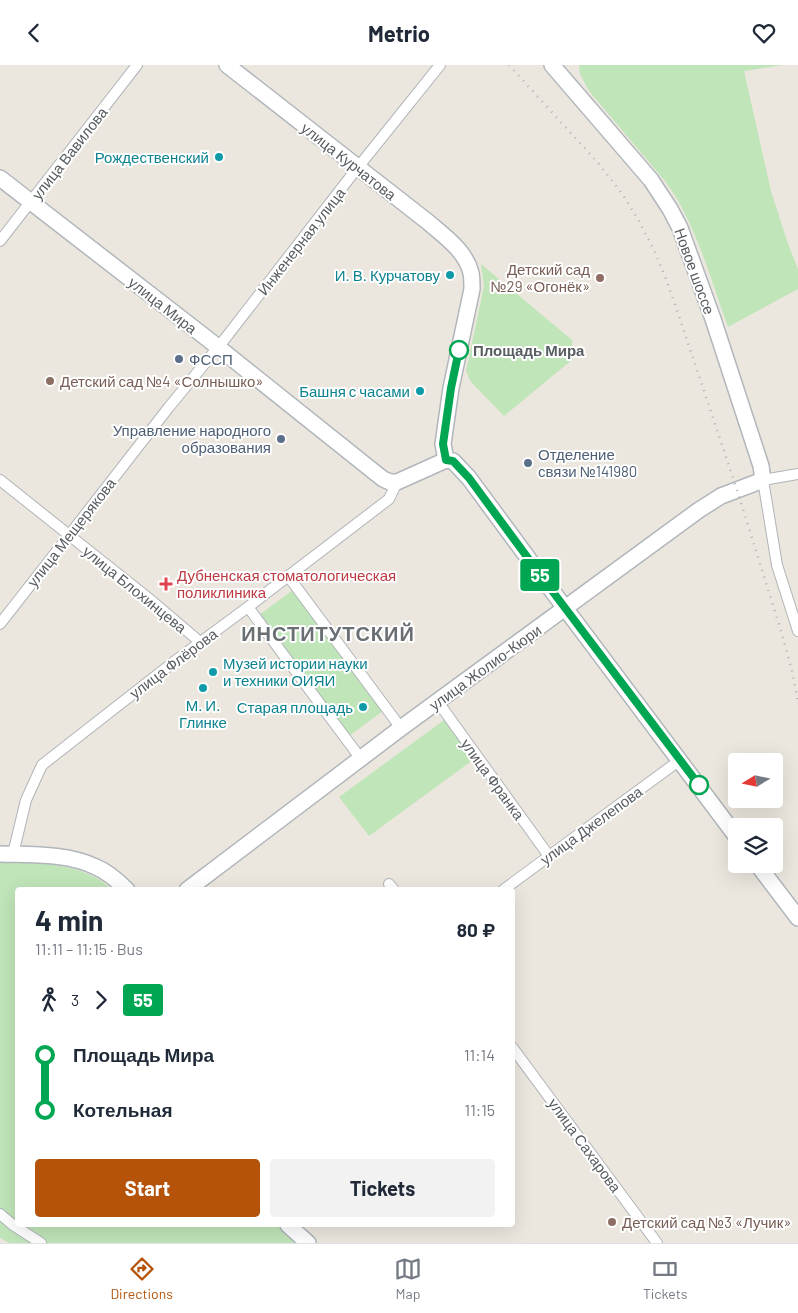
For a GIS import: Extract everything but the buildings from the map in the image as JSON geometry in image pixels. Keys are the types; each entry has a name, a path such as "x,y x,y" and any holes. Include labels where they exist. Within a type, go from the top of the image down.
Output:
{"main road":[{"name":"улица Курчатова","path":"227,65 428,223 457,248 466,261 471,272 472,289 453,377 443,444 446,460"},
{"name":"Новое шоссе","path":"552,65 651,179 680,228 713,319 761,466 763,480"},
{"name":"Новое шоссе","path":"567,65 575,91"},
{"name":"улица Мира","path":"0,178 218,347 377,475 390,482 398,481"},
{"path":"398,481 446,460 453,461 469,478 728,825"},
{"name":"улица Жолио-Кюри","path":"191,887 438,701 698,510 721,496 763,480"},
{"path":"6,854 53,856 79,861 96,867 123,887"},
{"path":"764,873 798,918"},
{"path":"290,1227 308,1243"}],"street":[{"name":"улица Вавилова","path":"0,241 137,65"},
{"name":"Инженерная улица","path":"218,347 440,65"},
{"name":"улица Мещерякова","path":"0,624 218,347"},
{"name":"улица Жолио-Кюри","path":"763,480 798,474"},
{"name":"улица Блохинцева","path":"0,480 153,602 200,643"},
{"path":"763,480 777,565 798,631"},
{"name":"улица Флёрова","path":"6,854 26,800 42,765 389,499 398,481"},
{"path":"288,576 401,729"},
{"path":"248,607 361,759"},
{"name":"улица Франка","path":"438,701 549,856"},
{"name":"улица Джелепова","path":"507,887 680,760"},
{"name":"улица Сахарова","path":"515,1051 657,1243"},
{"path":"0,1214 15,1226"},
{"path":"16,1227 41,1243"}],"green space":[{"path":"579,65 784,65 744,71 771,191 798,269 798,289 728,327 694,232 676,197 665,181 589,91 580,74"},
{"path":"481,264 572,340 573,359 504,416 471,382 466,371 484,286"},
{"path":"293,590 383,711 349,736 259,615"},
{"path":"444,720 473,760 369,836 339,797"},
{"path":"0,862 60,866 88,874 108,887 15,887 15,1227 280,1227 296,1243 9,1243 0,1238"}],"railway":[{"path":"509,65 599,164 623,195 654,250 678,313 737,490 782,634 798,701"}],"bus line":[{"name":"55","path":"459,350 451,388 443,444 446,460 453,461 469,478 699,785"}],"place":[{"name":"Рождественский","path":"219,157"},
{"name":"И. В. Курчатову","path":"450,275"},
{"name":"Детский сад №29 «Огонёк»","path":"600,278"},
{"name":"Площадь Мира","path":"459,350"},
{"name":"ФССП","path":"179,359"},
{"name":"Детский сад №4 «Солнышко»","path":"50,381"},
{"name":"Башня с часами","path":"420,391"},
{"name":"Управление народного образования","path":"281,439"},
{"name":"Отделение связи №141980","path":"528,463"},
{"name":"Дубненская стоматологическая поликлиника","path":"166,584"},
{"name":"Музей истории науки и техники ОИЯИ","path":"213,672"},
{"name":"М. И. Глинке","path":"203,688"},
{"name":"Старая площадь","path":"363,707"},
{"name":"Детский сад №3 «Лучик»","path":"612,1222"}],"district":[{"name":"ИНСТИТУТСКИЙ","path":"328,633"}]}
